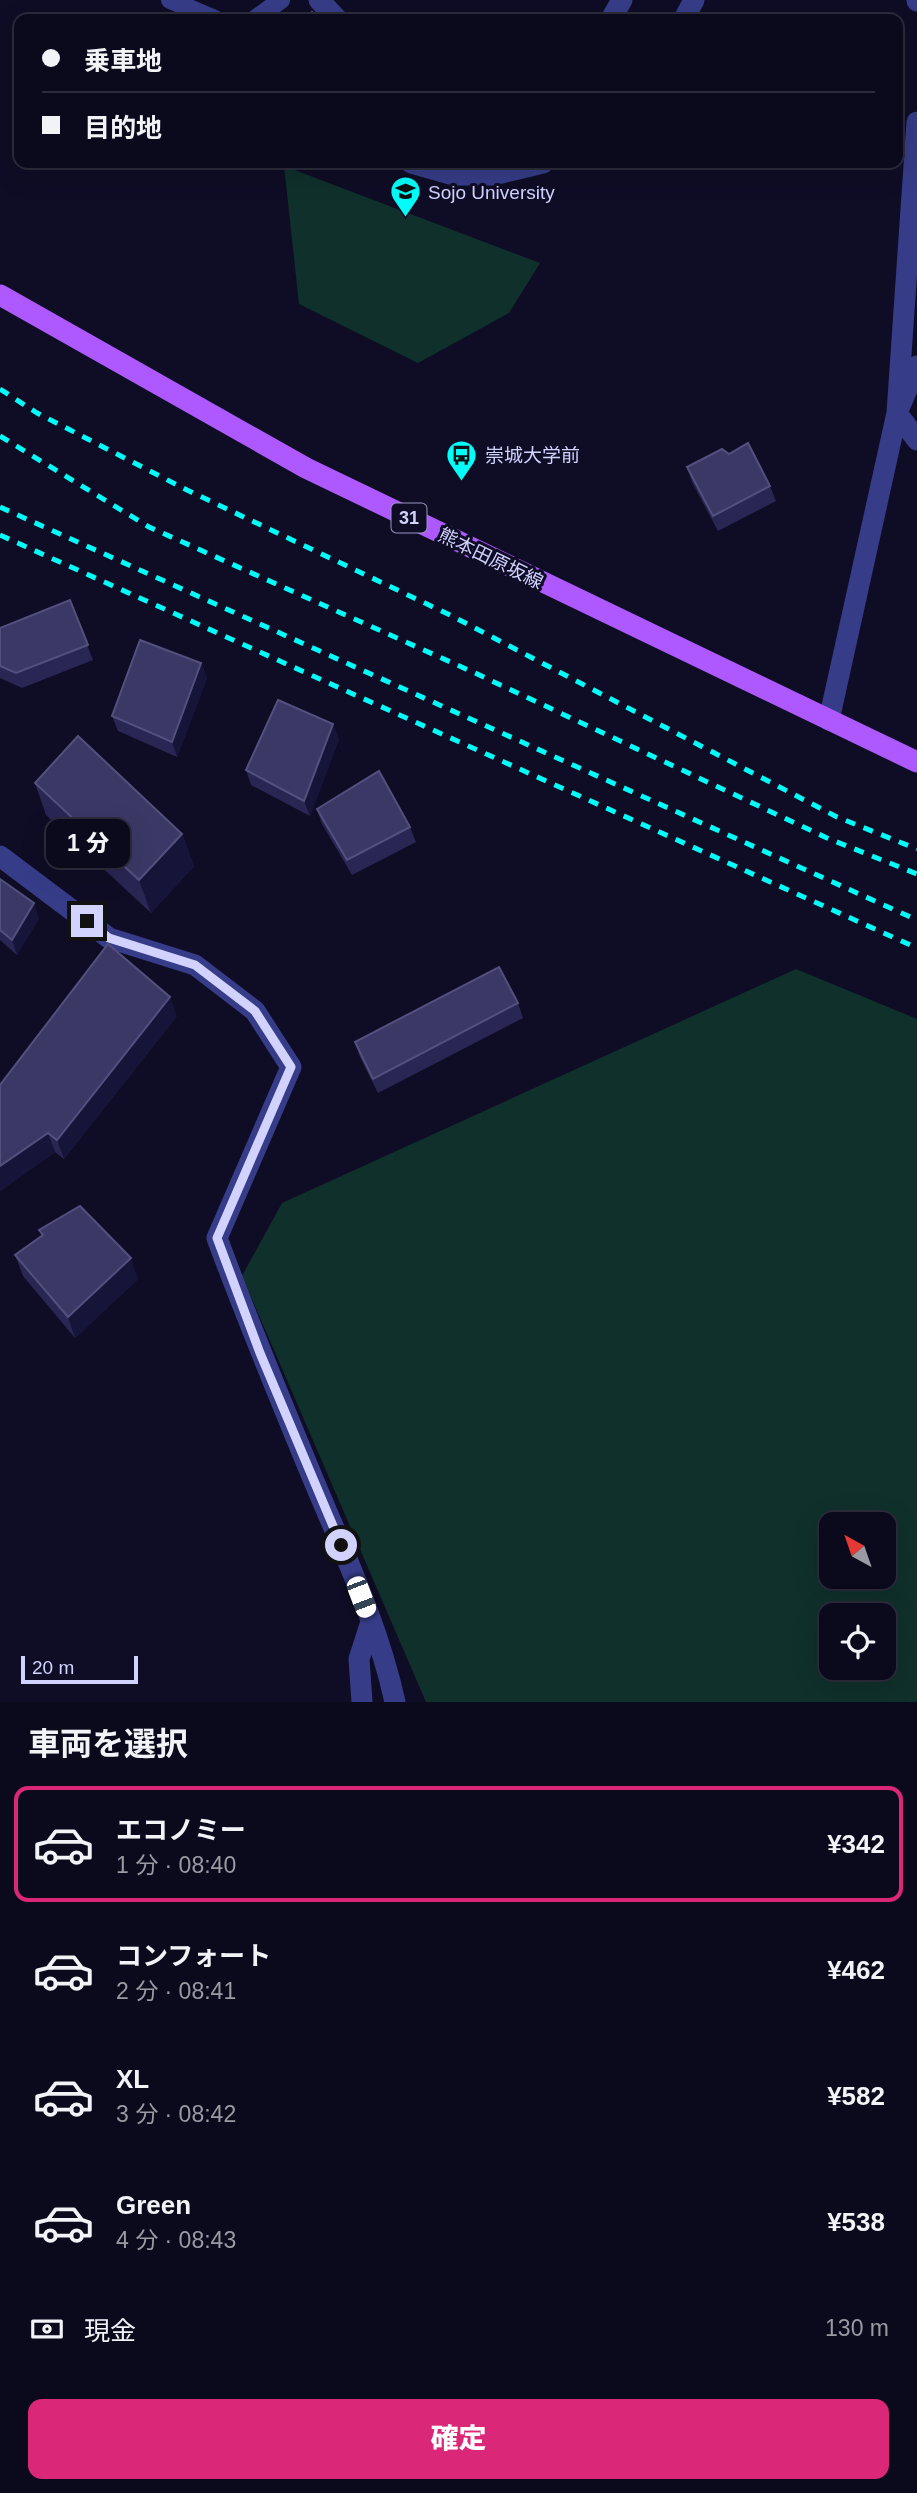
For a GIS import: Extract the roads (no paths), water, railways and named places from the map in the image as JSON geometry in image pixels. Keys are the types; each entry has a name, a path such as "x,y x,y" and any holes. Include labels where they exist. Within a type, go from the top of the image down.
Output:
{"main road":[{"name":"熊本田原坂線","path":"0,295 306,468 917,762"}],"street":[{"path":"319,0 332,14"},
{"path":"829,720 897,413 917,122"},
{"path":"428,168 453,175 493,175 522,168"},
{"path":"897,413 917,366"},
{"path":"897,413 917,440"},
{"path":"0,856 109,938 195,965 255,1011 291,1067 217,1238 260,1353 387,1662 395,1702"},
{"path":"362,1702 359,1659 371,1622"}],"lane":[{"path":"170,0 203,14"},
{"path":"263,14 281,0"}],"railway":[{"path":"0,389 37,413 187,490 450,615 837,817 917,849"},
{"path":"0,436 149,527 475,673 827,838 917,874"},
{"path":"0,507 917,920"},
{"path":"0,535 917,948"}],"place":[{"name":"Sojo University","path":"405,219"},
{"name":"崇城大学前","path":"462,482"}]}
